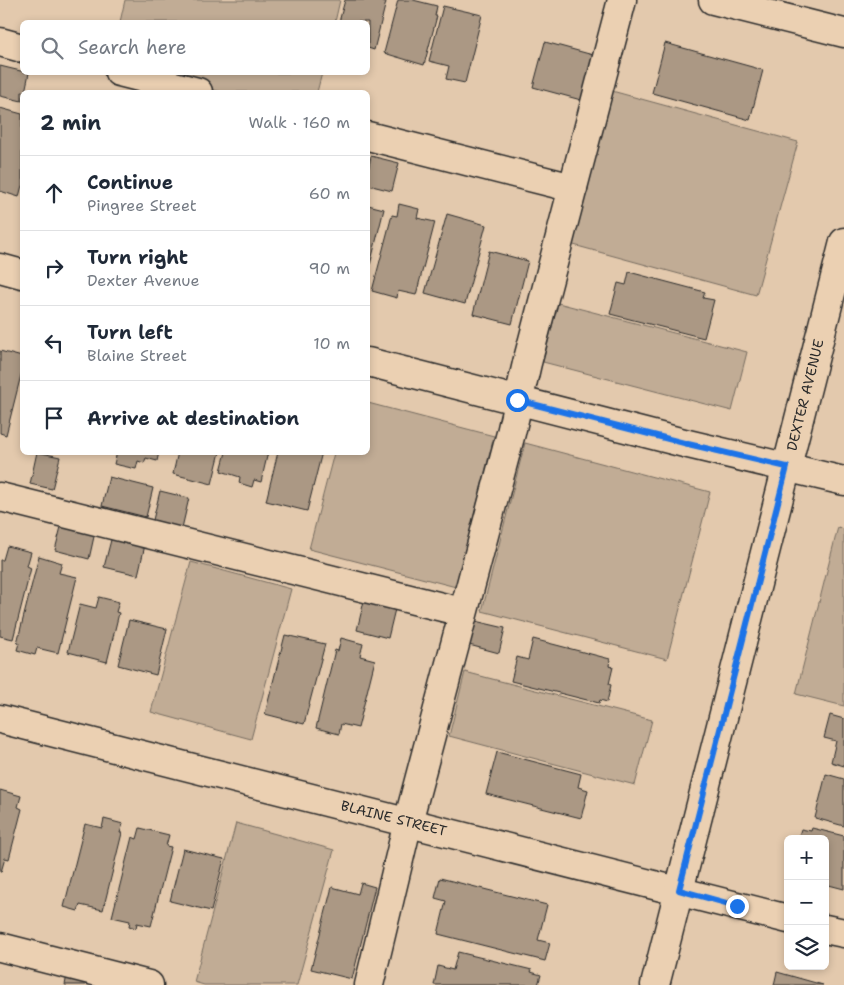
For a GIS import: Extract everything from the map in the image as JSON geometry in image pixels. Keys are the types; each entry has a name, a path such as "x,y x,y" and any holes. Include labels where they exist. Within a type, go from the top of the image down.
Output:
{"street":[{"path":"369,985 408,822 462,612 511,433 517,400 622,0"},
{"path":"713,0 844,33"},
{"path":"0,42 20,47"},
{"path":"131,75 190,90"},
{"path":"370,137 573,188"},
{"name":"DEXTER AVENUE","path":"655,985 844,242"},
{"path":"0,268 20,273"},
{"path":"370,363 688,444 844,481"},
{"path":"0,497 462,612"},
{"name":"BLAINE STREET","path":"0,719 784,918"},
{"path":"829,929 844,933"},
{"path":"0,947 149,985"}],"shaded area":[{"path":"125,0 340,0 335,20 120,20"},
{"path":"153,75 321,75 318,90 214,90"},
{"path":"612,91 798,142 756,295 570,244"},
{"path":"558,303 747,352 732,411 543,362"},
{"path":"370,404 494,436 456,587 309,549 333,455 370,455"},
{"path":"525,443 710,492 667,659 482,611"},
{"path":"838,527 844,529 844,706 796,694"},
{"path":"191,562 291,589 251,739 151,712"},
{"path":"465,672 652,720 635,785 449,736"},
{"path":"236,823 334,850 297,985 204,985 194,982"}],"building":[{"path":"345,0 378,0 386,2 374,50 370,49 370,20 340,20"},
{"path":"398,0 413,0 437,6 435,16 437,16 424,65 384,53"},
{"path":"443,6 482,15 465,83 446,79 449,66 429,61"},
{"path":"545,42 593,55 581,100 533,87"},
{"path":"665,43 763,70 750,120 652,93"},
{"path":"0,66 20,71 20,75 29,75 25,90 20,90 20,101 0,96"},
{"path":"0,108 20,113 20,193 19,197 0,191"},
{"path":"371,156 399,163 392,191 370,186"},
{"path":"399,204 419,209 417,218 435,222 416,295 398,291 397,298 372,291 392,215 397,216"},
{"path":"370,206 384,209 370,265"},
{"path":"447,214 486,225 465,304 425,293"},
{"path":"489,251 528,261 512,324 473,314"},
{"path":"629,272 705,292 703,298 714,300 704,338 610,314 618,283 626,285"},
{"path":"0,351 20,356 20,379 6,435 0,433"},
{"path":"36,455 60,457 52,489 30,484"},
{"path":"116,455 158,455 157,461 146,458 144,463 138,461 136,469 114,464"},
{"path":"177,455 219,455 212,484 173,474"},
{"path":"225,455 267,455 261,482 254,480 252,487 239,483 240,477 221,471"},
{"path":"277,455 321,455 307,511 266,501"},
{"path":"109,477 153,488 146,517 102,506"},
{"path":"160,491 189,498 182,528 153,520"},
{"path":"62,523 95,532 89,559 55,550"},
{"path":"112,536 145,545 138,575 104,567"},
{"path":"7,546 31,552 27,566 31,568 13,639 0,636 0,560 3,560"},
{"path":"39,556 62,563 59,573 77,577 58,653 37,648 35,655 17,650 19,643 17,643"},
{"path":"99,597 119,602 116,612 119,613 107,662 68,652 80,604 96,608"},
{"path":"364,601 395,609 388,638 357,630"},
{"path":"129,620 167,629 156,675 118,665"},
{"path":"475,621 505,628 499,653 469,645"},
{"path":"285,635 325,644 304,724 265,714"},
{"path":"341,638 363,644 360,656 375,660 358,728 341,724 339,734 316,728 335,650 338,651"},
{"path":"533,639 610,659 609,666 613,667 607,702 600,700 599,703 511,681 517,657 528,660"},
{"path":"830,715 844,719 844,766 831,762 836,741 824,738"},
{"path":"497,752 581,774 578,787 588,790 581,818 486,794"},
{"path":"826,774 844,779 844,826 815,818"},
{"path":"0,790 21,796 18,807 22,809 9,859 5,858 1,872 0,872"},
{"path":"104,819 123,824 103,910 80,905 78,911 64,907 85,824 102,828"},
{"path":"140,828 169,835 166,846 171,847 151,926 137,923 136,928 129,926 130,921 112,917 132,837 137,839"},
{"path":"812,828 844,836 844,889 829,885 829,835 799,835 801,829 811,831"},
{"path":"183,849 224,859 211,911 170,901"},
{"path":"440,878 547,905 538,940 550,943 545,961 438,934 446,901 435,898"},
{"path":"361,883 375,887 352,979 311,969 332,887 358,894"},
{"path":"458,952 532,970 531,972 541,975 538,985 434,985 438,966 453,970"},
{"path":"777,972 823,985 774,985"},
{"path":"67,975 88,980 86,985 65,985"}],"route":[{"path":"517,400 688,444 787,467 679,890 737,906"}]}
